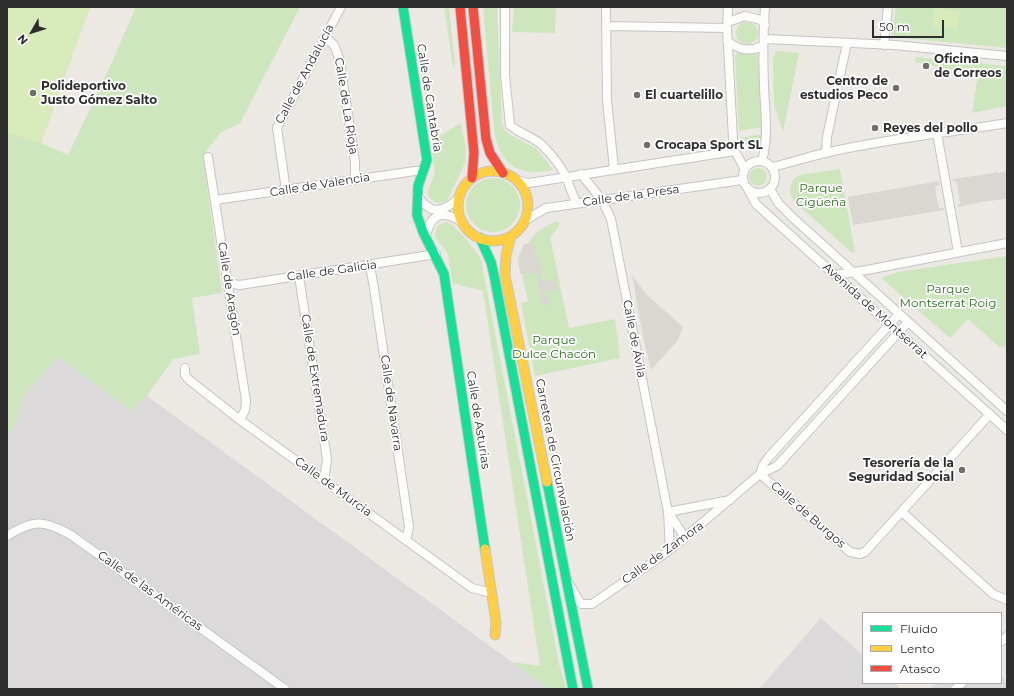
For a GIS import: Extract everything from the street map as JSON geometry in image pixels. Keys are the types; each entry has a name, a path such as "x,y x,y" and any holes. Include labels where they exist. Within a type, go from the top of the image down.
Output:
{"main road":[{"name":"Calle de Cantabria","path":"403,7 427,160 419,183 416,216"},
{"path":"460,7 474,153 472,178"},
{"path":"473,7 486,139 490,153 504,173"},
{"path":"493,171 504,173 516,180 523,189 527,200 527,211 524,221 511,236 490,240 480,238 473,234 462,222 459,214 459,198 466,183 481,173 493,171"},
{"name":"Calle de Asturias","path":"416,216 419,226 436,254 444,274 492,593 496,622 495,635"},
{"name":"Carretera de Circunvalación","path":"511,236 506,255 505,275 588,689"},
{"path":"480,238 491,262 494,276 573,689"}],"street":[{"name":"Calle de Andalucía","path":"286,190 277,128 341,7"},
{"path":"505,7 505,75 510,125 517,131 542,145 566,177 570,191 577,203"},
{"path":"606,7 607,100 614,169"},
{"path":"728,7 727,40 735,151 744,168 742,180 748,189 752,192 762,193 770,189 775,178 772,167 762,161 756,161 744,168"},
{"path":"762,161 767,142 764,89 765,7"},
{"path":"884,45 888,7"},
{"path":"606,26 727,25 744,16 761,20 765,25"},
{"name":"Calle de La Rioja","path":"325,37 334,45 340,61 355,162 355,179"},
{"path":"727,40 734,47 740,49 756,49 764,43 847,43 1007,56"},
{"path":"826,153 827,137 847,43"},
{"path":"772,167 826,153 937,133 1007,123"},
{"path":"937,133 958,252"},
{"path":"516,180 529,183 735,151"},
{"name":"Calle de Aragón","path":"208,157 246,400 245,410 240,420"},
{"name":"Calle de Valencia","path":"215,200 355,179 424,171"},
{"name":"Calle de Ávila","path":"581,174 602,200 611,219 668,512 670,550"},
{"name":"Calle de la Presa","path":"524,221 546,208 742,180"},
{"name":"Avenida de Montserrat","path":"748,189 756,204 1007,430"},
{"name":"Avenida de Montserrat","path":"770,189 787,212 1007,410"},
{"path":"417,196 422,203 434,210 442,210 459,198"},
{"path":"426,237 430,224 434,218 439,215 453,216 462,222"},
{"path":"835,274 854,272 1007,243"},
{"name":"Calle de Galicia","path":"228,281 233,284 240,285 370,266 436,254"},
{"name":"Calle de Navarra","path":"370,266 409,527 406,540"},
{"name":"Calle de Extremadura","path":"299,276 327,459 324,481"},
{"name":"Calle de Zamora","path":"760,474 763,464 768,458 900,314"},
{"name":"Calle de Zamora","path":"567,581 581,604 592,604 670,550 760,474 777,466 908,322"},
{"name":"Calle de Murcia","path":"185,368 184,371 188,379 240,420 472,588 492,593"},
{"path":"990,414 902,512 993,594 1007,600"},
{"name":"Calle de Burgos","path":"760,474 850,552 856,554 865,552 902,512"},
{"path":"668,512 732,499"},
{"name":"Calle de Ávila","path":"668,512 685,538"},
{"name":"Calle de las Américas","path":"7,536 20,527 34,524 52,524 71,535 285,689"}],"shaded area":[{"path":"997,171 997,173 1007,171 1007,197 1005,199 958,207 960,204 957,182 954,182 953,179 994,173"},
{"path":"939,181 940,185 935,186 937,200 939,208 944,208 944,210 853,225 848,197"},
{"path":"529,243 536,247 534,255 541,267 541,278 544,281 555,281 558,292 553,290 544,292 546,297 552,302 546,305 542,303 537,275 535,273 520,274 518,258 524,244"},
{"path":"632,275 646,294 683,327 678,340 651,370 643,337"},
{"path":"58,356 131,411 147,396 549,689 7,689 7,438 18,419 19,408 24,396"},
{"path":"821,618 862,654 862,684 896,684 901,689 759,689"},
{"path":"1002,677 1007,682 1007,689 929,689 936,684 1002,684"}],"green space":[{"path":"7,7 90,7 41,143 68,155 108,71 136,7 300,7 240,123 220,133 203,156 222,293 192,298 200,354 173,359 147,396 131,411 58,357 24,396 19,408 18,419 7,438"},
{"name":"Polideportivo Justo Gómez Salto","path":"7,7 90,7 41,143 7,133"},
{"path":"444,7 449,7 455,64 453,67"},
{"path":"483,7 497,7 502,124 506,132 537,149 553,170 530,172 520,170 512,166 500,152 494,129"},
{"path":"514,7 556,7 555,33 512,32"},
{"path":"896,7 1007,7 1007,48 894,37 892,34"},
{"path":"935,7 960,12 957,30 932,26"},
{"path":"747,22 755,25 758,33 755,41 747,44 739,41 736,33 739,25"},
{"path":"776,51 799,53 783,132 774,105 773,58"},
{"path":"756,52 758,56 762,127 739,131 735,56 738,53 752,54"},
{"path":"916,57 1007,66 1007,106 972,113 978,75 915,62"},
{"path":"461,123 466,150 465,163 447,200 441,203 434,202 428,195 428,191 435,173 431,141"},
{"path":"763,134 763,143 742,145 740,138"},
{"path":"758,168 762,169 766,173 766,181 762,185 758,186 754,185 750,181 749,177 750,173 754,169"},
{"name":"Parque Cigüeña","path":"840,169 855,252 852,253 795,202 792,199 790,192 793,181 799,175"},
{"path":"493,178 508,183 512,186 515,190 520,205 515,220 512,224 508,227 493,232 478,227 474,224 471,220 466,205 471,190 474,186 478,183"},
{"name":"Parque Dulce Chacón","path":"559,221 559,226 550,237 569,328 615,319 620,358 535,376 521,303 528,301 523,278 522,262 524,253 531,239 543,228"},
{"path":"447,222 466,239 481,260 559,664 566,689 549,689 512,662 540,666 483,291 456,284 453,286 448,254 435,237 437,226"},
{"name":"Parque Montserrat Roig","path":"1007,256 1007,346 999,347 968,319 950,338 881,278 898,272"}],"traffic: fast":[{"path":"403,7 427,160 418,186 417,215 423,232 444,274 485,549"},
{"path":"480,238 491,262 494,275 573,689"},
{"path":"547,482 588,689"}],"traffic: slow":[{"path":"493,171 512,177 522,187 528,206 522,225 512,235 493,241 474,235 464,225 458,206 464,187 474,177 493,171"},
{"path":"511,236 506,255 505,275 547,482"},
{"path":"485,549 496,622 495,635"}],"traffic: jam":[{"path":"460,7 474,153 472,178"},
{"path":"473,7 486,139 490,153 503,173"}],"place":[{"name":"Oficina de Correos","path":"926,66"},
{"name":"Centro de estudios Peco","path":"896,88"},
{"name":"Polideportivo Justo Gómez Salto","path":"33,93"},
{"name":"El cuartelillo","path":"637,95"},
{"name":"Reyes del pollo","path":"875,128"},
{"name":"Crocapa Sport SL","path":"647,145"},
{"name":"Tesorería de la Seguridad Social","path":"962,470"}]}
